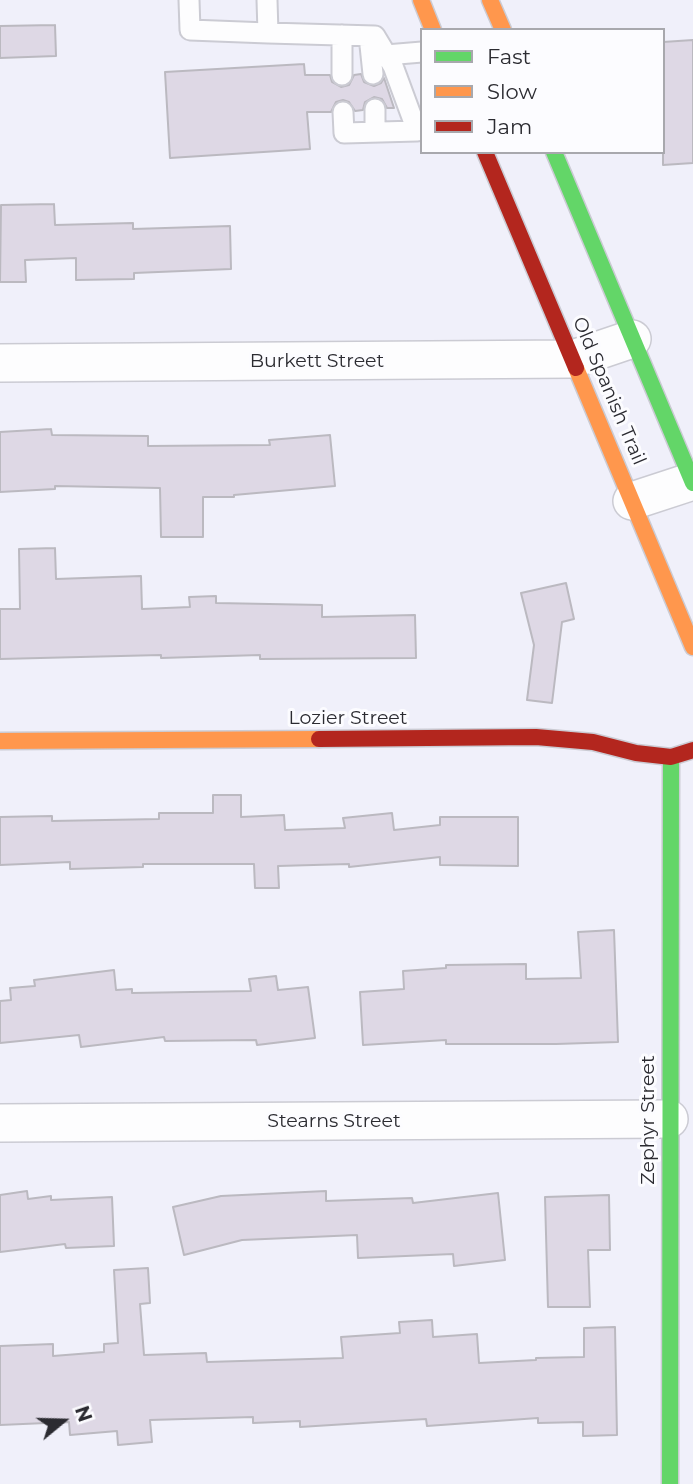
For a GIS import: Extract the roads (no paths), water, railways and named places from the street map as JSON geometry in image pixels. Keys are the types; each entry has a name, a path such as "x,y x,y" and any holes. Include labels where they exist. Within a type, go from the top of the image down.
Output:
{"street":[{"path":"421,0 432,28"},
{"path":"491,0 502,28"},
{"name":"Old Spanish Trail","path":"486,154 693,647"},
{"path":"555,154 693,482 632,501"},
{"name":"Burkett Street","path":"0,363 573,359 632,339"},
{"name":"Lozier Street","path":"0,741 536,737 593,742 636,753 671,757 693,750"},
{"name":"Zephyr Street","path":"670,1484 671,757"},
{"name":"Stearns Street","path":"0,1123 669,1119"}],"lane":[{"path":"189,0 190,30 375,36 393,66 419,130 344,133 344,112"},
{"path":"267,0 268,33"},
{"path":"342,35 342,75"},
{"path":"369,36 373,74"},
{"path":"386,55 420,52"},
{"path":"374,109 375,132"}]}
